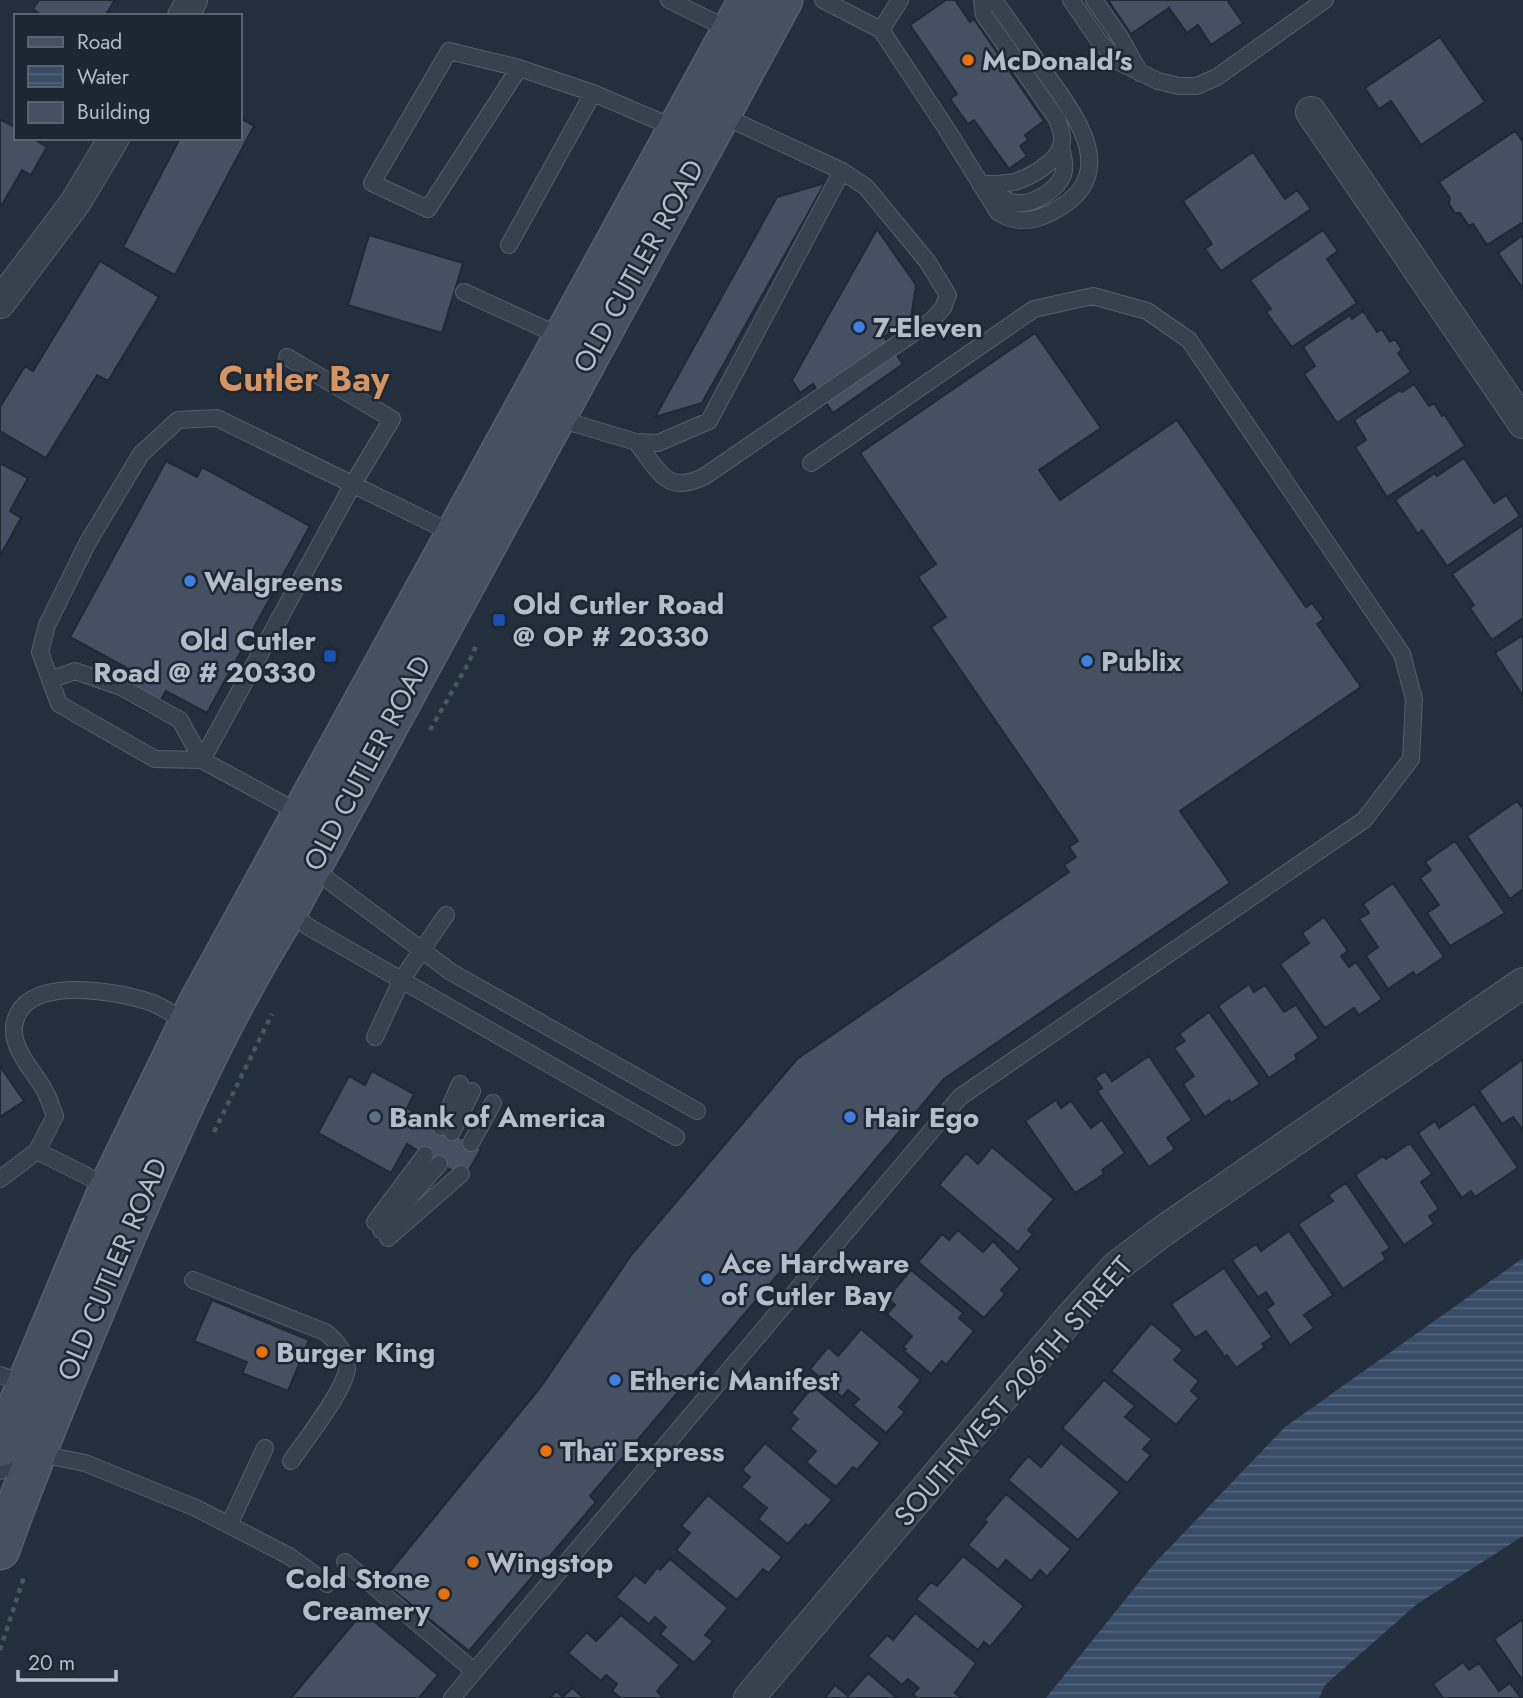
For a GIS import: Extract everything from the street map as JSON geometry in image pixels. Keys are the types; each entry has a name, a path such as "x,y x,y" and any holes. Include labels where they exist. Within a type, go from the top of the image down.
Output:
{"main road":[{"name":"OLD CUTLER ROAD","path":"8,1448 125,1194 188,1023 298,842 468,542 577,344 746,25 783,0"},
{"name":"OLD CUTLER ROAD","path":"298,842 468,542"},
{"path":"289,909 282,895 285,873 298,842"},
{"name":"OLD CUTLER ROAD","path":"0,1550 12,1379 125,1194 172,1128 256,964 289,909"}],"street":[{"path":"1311,111 1521,414"},
{"path":"0,303 75,203 113,140"},
{"name":"SOUTHWEST 206TH STREET","path":"748,1698 1116,1267 1163,1231 1523,983"}],"lane":[{"path":"668,0 746,25"},
{"path":"823,0 881,30 998,212 1019,221 1032,220 1045,216 1071,200 1088,177 1090,160 1087,141 1074,114 994,0"},
{"path":"881,30 900,0"},
{"path":"980,184 1016,203 1029,202 1041,197 1062,177 1064,166 1062,132 1057,119 984,15 982,0"},
{"path":"1071,0 1099,41 1119,62 1158,81 1179,86 1196,86 1217,77 1303,7 1325,0"},
{"path":"1094,0 1120,37 1140,73"},
{"path":"519,68 428,209 372,183 449,51 519,68 593,93 696,115 842,172 866,187 927,261 948,295 943,308 931,321 690,484 679,485 668,481 636,442"},
{"path":"509,245 593,93"},
{"path":"980,184 1016,181 1054,158 1061,148"},
{"path":"540,410 636,442 657,443 709,421 842,172"},
{"path":"464,292 577,344"},
{"path":"452,1698 960,1097 1364,820 1411,759 1414,699 1402,654 1189,340 1147,311 1093,296 1034,309 811,463"},
{"path":"202,760 353,484 392,419 287,357"},
{"path":"202,760 156,759 58,704 40,652 47,625 88,542 141,454 178,420 217,418 468,542"},
{"path":"50,680 75,671 121,687 180,720 202,760 422,951 451,972 697,1111"},
{"path":"289,909 307,926 676,1137"},
{"path":"375,1037 402,979 446,915"},
{"path":"0,1179 37,1151 55,1116 47,1094 19,1049 14,1029 20,1012 31,999 51,991 104,992 150,1002 188,1023"},
{"path":"446,1130 466,1087"},
{"path":"471,1143 493,1103"},
{"path":"37,1151 125,1194"},
{"path":"432,1160 381,1230 461,1174"},
{"path":"193,1280 325,1332 335,1339 347,1369 338,1391 291,1461"},
{"path":"8,1448 85,1464 196,1508 289,1556 327,1584"},
{"path":"229,1525 265,1448"},
{"path":"345,1562 474,1671"}],"water":[{"path":"1523,1258 1523,1536 1417,1604 1325,1685 1319,1698 1046,1698 1153,1565 1285,1427"}],"building":[{"path":"39,0 115,0 106,14 39,14 33,9"},
{"name":"McDonald's","path":"946,0 955,0 970,22 974,19 1044,121 1025,135 1028,140 1020,146 1027,156 1009,169 974,120 968,124 950,99 957,94 910,25"},
{"path":"1108,0 1227,0 1243,23 1211,45 1198,25 1187,33 1169,8 1131,34"},
{"path":"1440,37 1485,102 1421,145 1391,101 1379,109 1365,88"},
{"path":"0,119 14,127 14,140 35,140 47,147 31,175 22,170 0,208"},
{"path":"242,119 254,126 175,275 123,247 179,140 242,140"},
{"path":"1515,131 1523,142 1523,222 1487,245 1473,224 1469,226 1460,213 1455,213 1449,204 1450,198 1439,182"},
{"path":"1253,152 1285,199 1297,190 1311,209 1221,271 1205,249 1212,244 1183,201"},
{"path":"825,183 702,403 655,417 777,197"},
{"name":"7-Eleven","path":"877,229 916,285 911,318 884,337 903,364 833,413 813,384 800,393 792,380"},
{"path":"1323,230 1338,251 1327,259 1357,303 1292,347 1266,312 1271,309 1250,280"},
{"path":"369,235 463,263 442,333 348,305"},
{"path":"1523,235 1523,289 1498,253"},
{"path":"100,261 159,297 108,381 97,375 46,458 0,431 0,407 25,366 33,371"},
{"path":"1363,311 1377,332 1382,329 1390,342 1395,339 1402,350 1398,353 1411,372 1337,423 1304,374 1315,366 1303,347 1350,315 1352,319"},
{"path":"1035,333 1101,428 1039,470 1060,500 1177,420 1306,607 1312,603 1324,619 1317,624 1361,687 1180,811 1230,883 944,1079 590,1496 596,1502 469,1651 382,1581 540,1388 632,1254 797,1059 1069,872 1064,865 1076,857 1069,847 1078,841 931,627 946,617 918,577 936,564 860,453"},
{"path":"1414,384 1429,406 1434,403 1442,416 1444,414 1465,446 1387,497 1355,447 1366,440 1354,420"},
{"path":"1464,458 1494,503 1506,495 1520,516 1447,566 1422,530 1418,534 1395,500 1435,473 1437,476"},
{"name":"Walgreens","path":"166,461 197,477 202,467 310,526 207,713 166,691 152,715 122,699 136,673 70,637"},
{"path":"0,463 28,478 10,511 21,518 0,556"},
{"path":"1523,525 1523,618 1492,640 1470,608 1474,605 1452,574"},
{"path":"499,611 507,616 500,630 492,626"},
{"path":"1523,635 1523,696 1495,653"},
{"path":"328,646 340,652 332,666 320,660"},
{"path":"1517,801 1523,809 1523,889 1510,899 1467,836"},
{"path":"1455,841 1505,913 1450,946 1427,913 1439,905 1420,878 1431,870 1425,862"},
{"path":"1393,883 1444,957 1416,976 1413,972 1388,989 1366,956 1378,947 1359,919 1369,913 1363,904"},
{"path":"1324,917 1348,951 1341,956 1349,967 1356,962 1382,999 1359,1015 1354,1008 1325,1028 1280,964 1309,943 1302,933"},
{"path":"1249,984 1254,992 1265,985 1284,1012 1296,1005 1319,1038 1295,1055 1297,1059 1269,1078 1218,1006"},
{"path":"1209,1012 1260,1084 1231,1103 1229,1100 1205,1117 1183,1084 1194,1076 1174,1048 1185,1041 1179,1034"},
{"path":"1149,1056 1192,1120 1167,1138 1175,1149 1149,1167 1097,1091 1102,1088 1095,1078 1105,1071 1112,1081"},
{"path":"1523,1059 1523,1130 1513,1117 1502,1124 1479,1091"},
{"path":"0,1066 24,1101 0,1117"},
{"name":"Bank of America","path":"372,1071 414,1094 407,1108 481,1149 465,1177 407,1144 391,1173 318,1133 349,1076 365,1085"},
{"path":"1056,1100 1061,1108 1071,1101 1091,1128 1102,1120 1125,1153 1102,1170 1104,1174 1075,1193 1025,1121"},
{"path":"1474,1104 1518,1168 1475,1197 1471,1191 1462,1198 1418,1133 1435,1121 1439,1128"},
{"path":"1410,1143 1432,1174 1421,1182 1439,1209 1429,1216 1434,1224 1404,1245 1355,1175 1383,1156 1386,1159"},
{"path":"992,1147 1054,1199 1028,1230 1033,1234 1018,1252 939,1185 966,1153 978,1164"},
{"path":"1346,1183 1390,1248 1382,1253 1386,1259 1343,1289 1298,1224 1333,1201 1328,1195"},
{"path":"958,1230 983,1252 993,1241 1020,1269 1001,1290 1005,1294 984,1318 918,1262 942,1234 949,1240"},
{"path":"1289,1231 1333,1295 1304,1315 1314,1328 1290,1345 1266,1309 1274,1304 1266,1292 1258,1297 1232,1260 1256,1244 1261,1251"},
{"path":"1224,1268 1272,1337 1262,1344 1265,1347 1236,1368 1206,1331 1195,1338 1171,1304"},
{"path":"911,1270 963,1313 959,1318 974,1331 946,1365 942,1361 931,1374 904,1351 906,1349 903,1347 912,1336 887,1314 895,1305 887,1298"},
{"name":"Burger King","path":"212,1300 309,1340 288,1391 242,1373 247,1362 194,1341"},
{"path":"1151,1323 1183,1350 1174,1360 1199,1381 1191,1391 1199,1398 1176,1425 1111,1371"},
{"path":"861,1329 921,1380 899,1407 905,1412 886,1433 853,1405 859,1399 848,1390 842,1397 810,1369 828,1347 838,1356"},
{"path":"1104,1380 1135,1406 1125,1417 1152,1439 1143,1449 1151,1455 1127,1483 1062,1428"},
{"path":"813,1386 880,1443 857,1470 853,1467 836,1487 806,1462 816,1451 790,1429 798,1419 791,1413"},
{"path":"765,1443 832,1500 809,1526 806,1524 788,1544 758,1519 767,1508 741,1487 750,1477 742,1470"},
{"path":"1061,1443 1120,1492 1078,1540 1008,1480 1028,1456 1041,1467"},
{"path":"1006,1494 1071,1549 1047,1577 1040,1570 1031,1581 1006,1560 998,1570 968,1545 987,1522 984,1520"},
{"path":"708,1495 782,1557 769,1573 763,1569 737,1600 676,1550 690,1533 681,1526"},
{"path":"963,1556 1024,1606 990,1647 984,1642 978,1650 916,1599 931,1582 937,1586"},
{"path":"670,1559 728,1608 705,1635 713,1641 694,1663 660,1634 666,1627 655,1617 649,1624 616,1597 635,1575 645,1583 657,1568 660,1570"},
{"path":"363,1612 438,1675 419,1698 291,1698"},
{"path":"915,1613 976,1663 955,1693 962,1698 917,1698 913,1694 919,1688 908,1679 902,1685 868,1656 887,1635 893,1640"},
{"path":"621,1615 680,1665 657,1691 663,1698 621,1698 612,1691 617,1684 606,1675 601,1681 568,1653 587,1632 596,1641"},
{"path":"1523,1619 1523,1681 1494,1639"},
{"path":"1463,1662 1469,1670 1479,1663 1499,1691 1510,1683 1521,1698 1443,1698 1433,1684"},
{"path":"868,1673 897,1698 825,1698 835,1685 848,1696"},
{"path":"572,1688 584,1698 550,1698 556,1691 563,1697"}],"place":[{"name":"McDonald's","path":"968,60"},
{"name":"7-Eleven","path":"859,327"},
{"name":"Walgreens","path":"190,581"},
{"name":"Old Cutler Road @ OP # 20330","path":"499,620"},
{"name":"Old Cutler Road @ # 20330","path":"330,656"},
{"name":"Publix","path":"1087,661"},
{"name":"Bank of America","path":"375,1117"},
{"name":"Hair Ego","path":"850,1117"},
{"name":"Ace Hardware of Cutler Bay","path":"707,1279"},
{"name":"Burger King","path":"262,1352"},
{"name":"Etheric Manifest","path":"615,1380"},
{"name":"Thaï Express","path":"546,1451"},
{"name":"Wingstop","path":"473,1562"},
{"name":"Cold Stone Creamery","path":"444,1594"}],"district":[{"name":"Cutler Bay","path":"304,379"}]}
